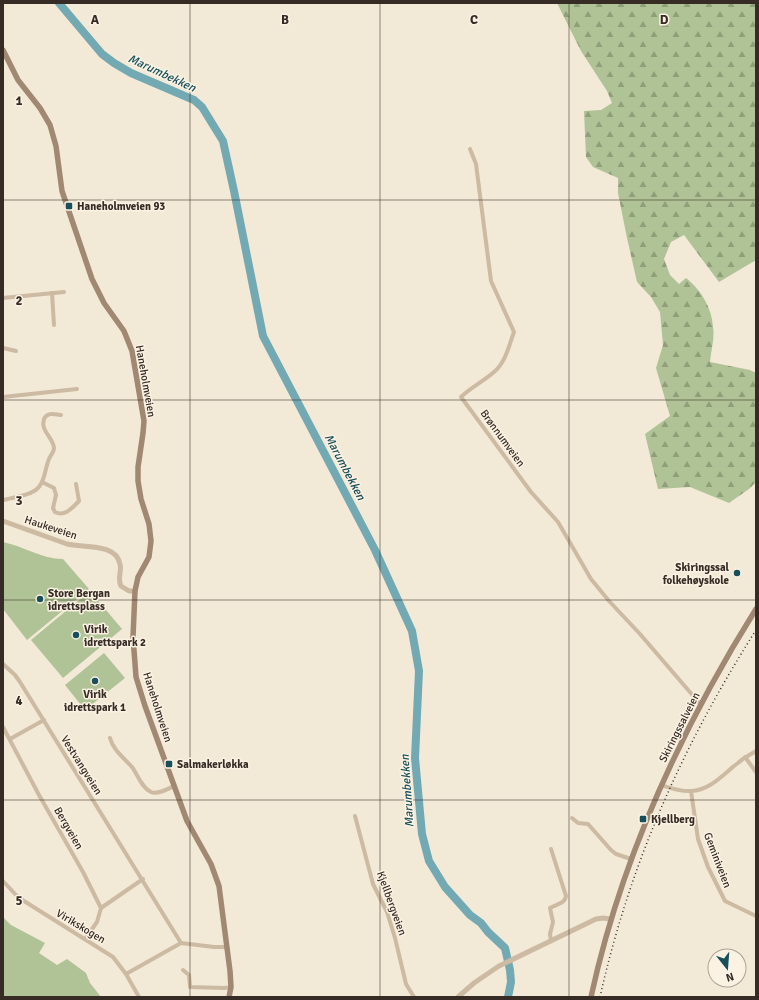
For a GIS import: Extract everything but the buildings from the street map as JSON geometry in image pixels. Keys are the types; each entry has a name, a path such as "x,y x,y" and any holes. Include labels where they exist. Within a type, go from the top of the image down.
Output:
{"main road":[{"name":"Haneholmveien","path":"3,50 18,80 42,111 50,125 56,146 62,190 92,279 104,303 124,331 133,355 144,421 138,467 138,481 141,499 150,530 151,541 149,557 138,577 135,591 133,637 136,677 187,822 211,864 218,880 230,971 231,987 229,997"},
{"name":"Skiringssalveien","path":"591,997 610,919 649,812 701,705 756,609"}],"street":[{"name":"Brønnumveien","path":"470,149 476,164 490,281 514,332 507,352 496,371 468,390 461,397 531,492 558,522 591,579 701,705"},
{"path":"52,292 54,325"},
{"path":"3,298 64,292"},
{"path":"3,348 16,351"},
{"path":"3,397 77,389"},
{"path":"3,500 32,493 38,488 42,482 49,459 54,449 53,444 44,428 44,422 46,417 49,415 61,415"},
{"path":"42,482 54,488 56,495 53,508 56,513 60,514 66,512 79,501 76,484"},
{"name":"Haukeveien","path":"3,521 77,547 102,548 112,551 120,562 119,581 121,586 135,591"},
{"name":"Vestvangveien","path":"3,664 15,675 44,720 181,943"},
{"path":"10,739 44,720"},
{"name":"Bergveien","path":"3,727 83,872 101,908"},
{"path":"110,738 113,746 132,767 141,782 149,791 154,793 174,786"},
{"path":"661,785 678,790 699,790 710,785 745,757 756,751"},
{"path":"745,757 756,772"},
{"name":"Geminiveien","path":"691,791 698,839 708,867 724,901 756,916"},
{"name":"Kjellbergveien","path":"355,816 373,884 387,912 406,984 414,997"},
{"path":"572,818 578,823 588,824 611,850 616,854 631,860"},
{"path":"551,849 566,896 566,900 563,903 550,908 553,922 550,934 551,941"},
{"path":"85,939 97,922 101,908 143,879"},
{"name":"Virikskogen","path":"3,881 24,902 113,957 126,974 139,997"},
{"path":"458,997 478,979 505,962 599,918 610,919"},
{"path":"126,974 181,943 226,947"},
{"path":"184,970 189,975 190,987 231,987"}],"green space":[{"path":"557,3 756,3 756,260 719,282 684,235 671,242 664,259 670,275 679,284 686,278 701,294 708,306 713,331 710,362 750,370 756,373 756,482 749,489 729,503 690,487 658,489 645,434 670,416 656,368 663,345 660,312 651,297 637,282 618,193 618,178 593,167 586,157 584,111 601,110 612,103 607,91 581,51"},
{"name":"Store Bergan idrettsplass","path":"3,542 40,555 63,559 89,589 27,640 3,609"},
{"name":"Virik idrettspark 2","path":"90,591 122,629 63,678 31,640"},
{"name":"Virik idrettspark 1","path":"104,653 125,678 85,710 65,685"},
{"path":"3,917 11,925 45,943 39,953 57,965 67,959 86,973 90,983 101,997 3,997"}],"waterway":[{"name":"Marumbekken","path":"59,3 102,54 114,63 131,73 194,100 202,107 223,141 263,336 375,550 412,631 419,671 415,758 422,834 429,861 445,887 470,915 481,923 505,948 511,982 508,997"}],"railway":[{"path":"600,997 612,947 627,899 643,852 662,806 682,761 705,717 756,630"}],"place":[{"name":"Haneholmveien 93","path":"69,206"},
{"name":"Skiringssal folkehøyskole","path":"737,573"},
{"name":"Store Bergan idrettsplass","path":"40,599"},
{"name":"Virik idrettspark 2","path":"76,635"},
{"name":"Virik idrettspark 1","path":"95,681"},
{"name":"Salmakerløkka","path":"169,764"},
{"name":"Kjellberg","path":"643,819"}]}
